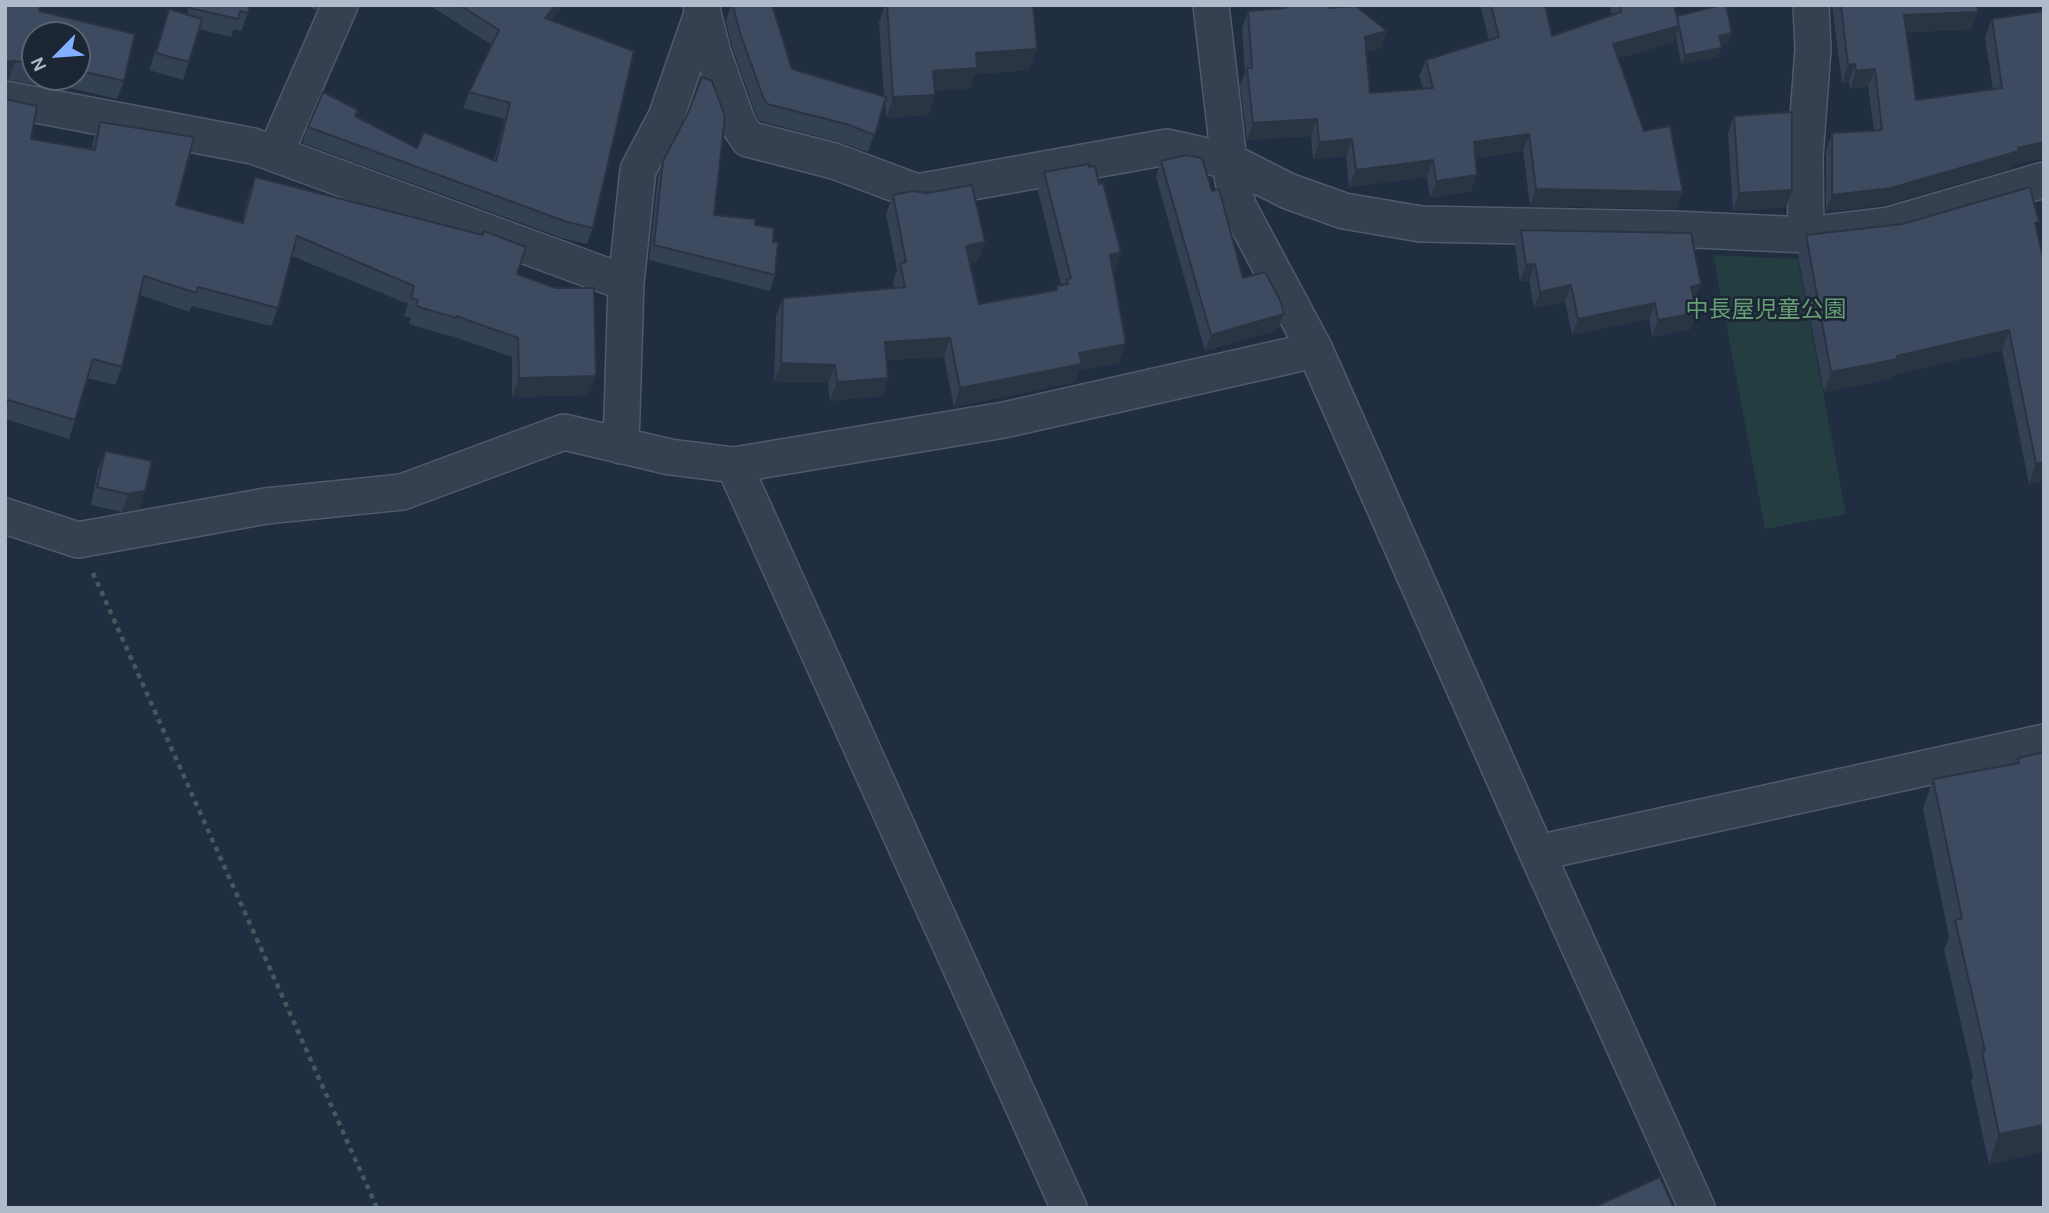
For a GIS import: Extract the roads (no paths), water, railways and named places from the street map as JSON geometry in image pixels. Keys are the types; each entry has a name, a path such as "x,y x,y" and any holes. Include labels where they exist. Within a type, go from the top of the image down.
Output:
{"street":[{"path":"275,154 340,5"},
{"path":"1211,5 1229,161 1238,206 1315,350 1697,1208"},
{"path":"1806,235 1805,157 1813,50 1811,5"},
{"path":"702,8 729,101 738,124 748,139 834,161 918,192 1167,147 1229,161 1288,191 1344,211 1421,224 1674,229 1806,235 1889,225 2044,180"},
{"path":"621,446 626,283 638,170 666,117 702,8"},
{"path":"5,99 253,146 626,283"},
{"path":"5,516 78,540 266,506 402,492 564,432 670,457 734,466 1004,420 1315,350"},
{"path":"734,466 1069,1208"},
{"path":"1537,853 2044,742"}],"park label":[{"name":"中長屋児童公園","path":"1766,310"}]}
